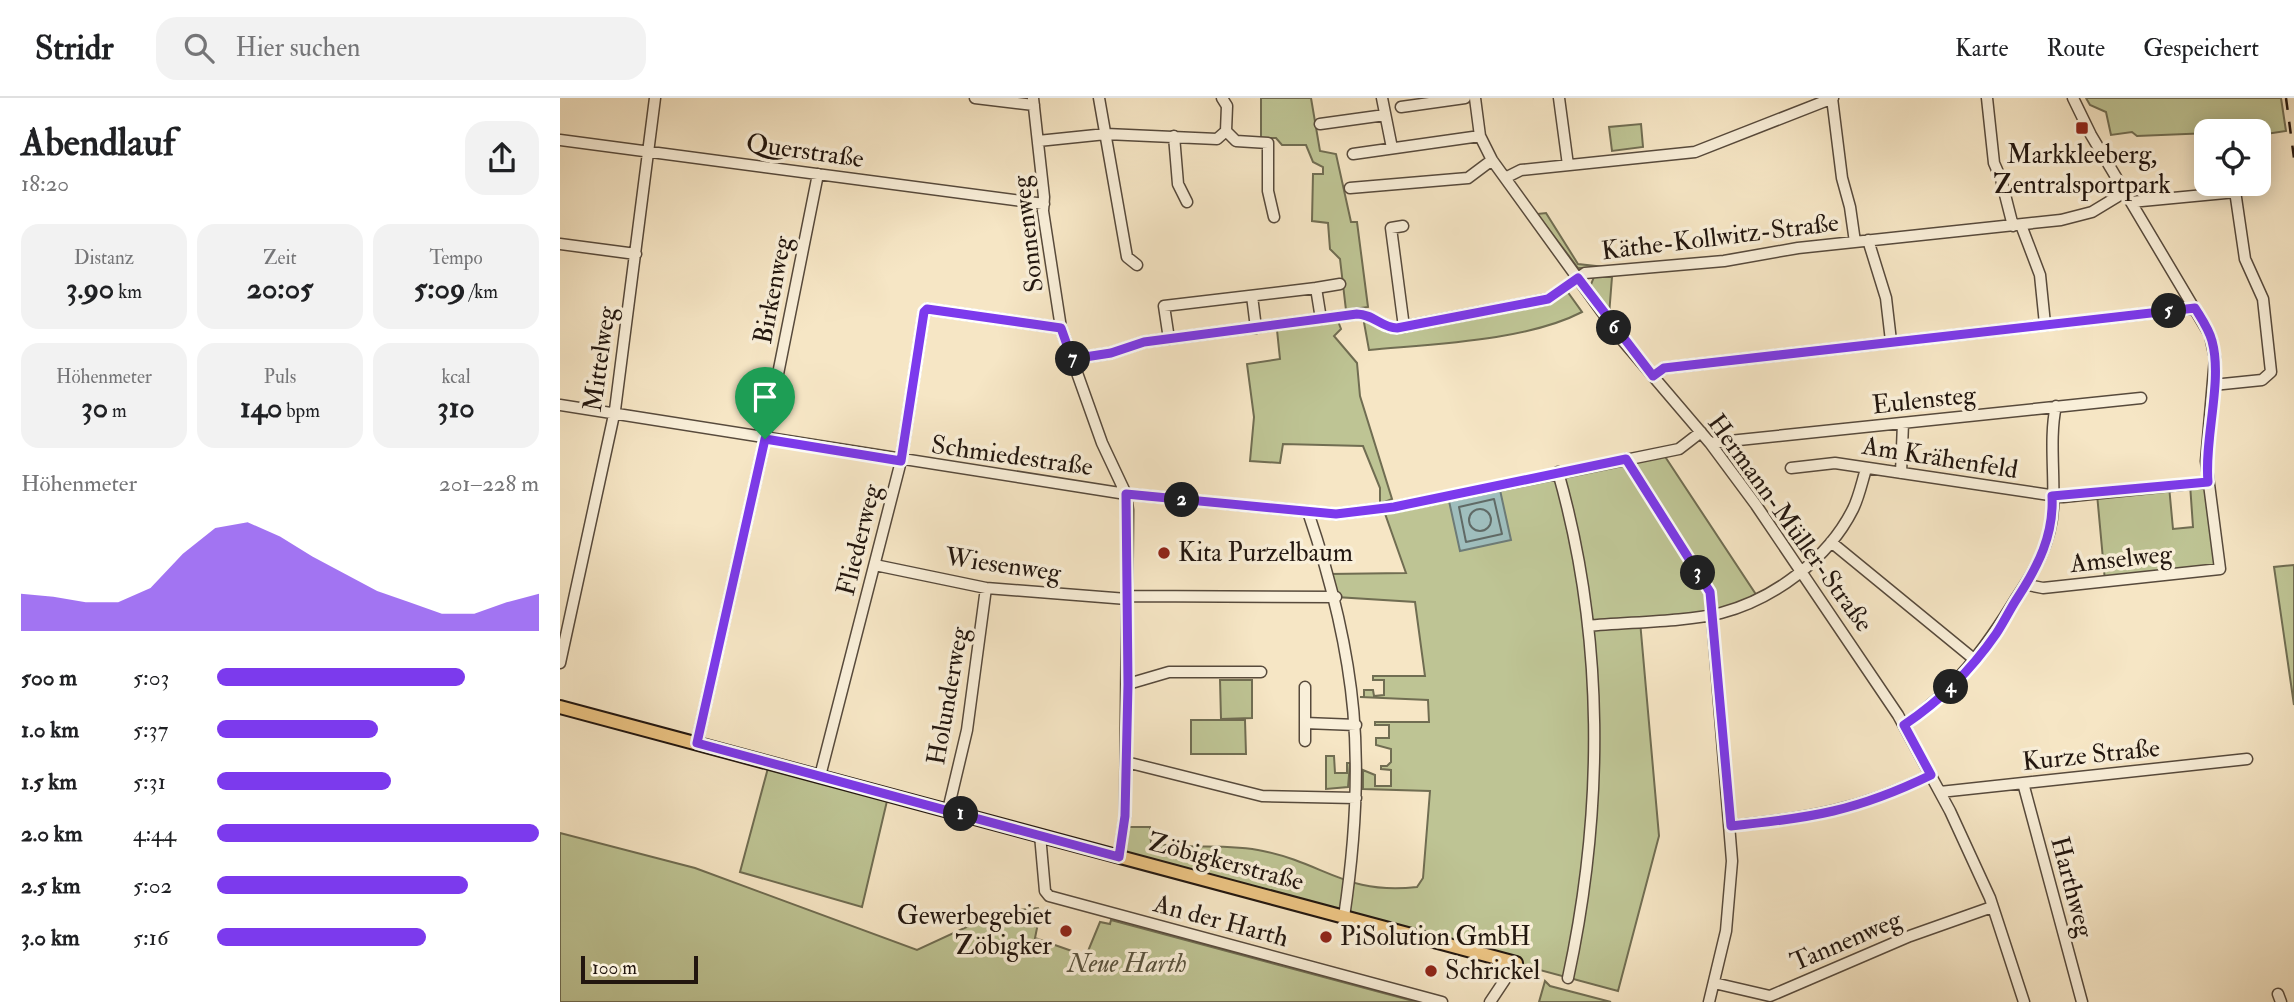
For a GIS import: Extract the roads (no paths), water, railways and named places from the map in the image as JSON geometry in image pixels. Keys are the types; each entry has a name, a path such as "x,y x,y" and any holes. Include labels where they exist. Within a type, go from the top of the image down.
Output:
{"main road":[{"name":"Zöbigkerstraße","path":"560,707 1516,963"}],"street":[{"name":"Mittelweg","path":"560,663 615,414 655,98"},
{"path":"975,98 1033,102"},
{"path":"1100,98 1127,257 1137,265"},
{"path":"1038,141 1106,134 1217,139 1226,131 1227,106 1222,98"},
{"path":"1382,98 1392,148"},
{"path":"1401,107 1465,98"},
{"name":"Hermann-Müller-Straße","path":"1475,98 1480,136 1492,160 1653,376 1710,443 1801,569 1904,725 1940,792 1992,907 2024,1002"},
{"path":"1559,98 1569,165"},
{"path":"1505,178 1521,170 1695,152 1832,98 1842,178 1855,242"},
{"path":"1987,98 1994,163 2017,225 2040,275 2045,324"},
{"path":"2073,98 2125,192 2195,308 2213,344 2213,385 2206,452 2208,482"},
{"name":"Sonnenweg","path":"1033,102 1061,328 1102,443 1126,494 1128,684 1125,816 1119,857"},
{"path":"1320,124 1385,115"},
{"path":"1226,131 1236,141 1268,143 1268,191 1274,217"},
{"path":"1174,136 1178,184 1187,202"},
{"path":"1353,154 1480,136"},
{"name":"Querstraße","path":"560,140 1044,204"},
{"path":"1350,188 1468,178 1492,160"},
{"name":"Birkenweg","path":"697,743 765,439 818,174"},
{"name":"Käthe-Kollwitz-Straße","path":"1578,278 1585,273 1724,261 1798,247 2078,217 2125,192"},
{"path":"2131,202 2194,194"},
{"path":"2213,385 2262,380 2271,372 2263,299 2245,259 2236,196"},
{"path":"1403,226 1391,228 1404,327"},
{"name":"Käthe-Kollwitz-Straße","path":"1868,240 1881,275 1891,341"},
{"path":"560,244 636,254"},
{"path":"1072,359 1169,339 1365,314 1389,327 1404,327 1548,299 1578,278"},
{"path":"1169,339 1164,306 1340,284"},
{"path":"1316,288 1321,319"},
{"path":"1252,296 1256,328"},
{"path":"1653,376 1664,368 2195,308"},
{"name":"Fliederweg","path":"820,776 901,461 924,312 927,309 1061,328"},
{"name":"Eulensteg","path":"1710,443 2141,398"},
{"name":"Schmiedestraße","path":"560,405 901,461 1126,494 1336,514 1394,507 1679,449 1701,432"},
{"path":"1904,725 1928,709 1975,660 2028,585 2045,545 2052,496 2056,406"},
{"path":"1901,472 1903,423"},
{"path":"1626,459 1710,592 1731,826 1731,896 1709,1002"},
{"name":"Am Krähenfeld","path":"1791,468 1835,463 2052,496 2208,482"},
{"path":"1588,626 1712,614 1758,600 1801,569 1831,542 1853,510 1866,469"},
{"path":"1558,472 1576,547 1588,626 1594,720 1592,807 1586,881 1568,978"},
{"name":"Amselweg","path":"2028,585 2043,588 2220,569 2208,482"},
{"path":"1308,512 1336,597 1347,649 1356,725 1356,798 1344,917"},
{"path":"1831,542 1975,660"},
{"name":"Wiesenweg","path":"875,565 986,588 1126,597 1336,597"},
{"name":"Holunderweg","path":"948,810 967,730 986,588"},
{"path":"1128,684 1169,671 1261,672"},
{"path":"1305,687 1305,741"},
{"path":"1305,723 1356,725"},
{"name":"Kurze Straße","path":"1940,792 2247,760"},
{"path":"1126,762 1262,796 1356,798"},
{"path":"1731,826 1831,814 1892,794 1931,775"},
{"name":"Harthweg","path":"2023,783 2082,1002"},
{"name":"An der Harth","path":"1040,835 1045,891 1049,896 1442,1002"},
{"name":"Tannenweg","path":"1714,983 1770,996 1910,936 1992,907"},
{"path":"1490,1002 1516,963"}],"water":[{"path":"1500,490 1511,540 1460,551 1449,501"}],"railway":[{"path":"2286,98 2294,158"}],"place":[{"name":"Markkleeberg, Zentralsportpark","path":"2082,128"},
{"name":"Kita Purzelbaum","path":"1164,553"},
{"name":"Gewerbegebiet Zöbigker","path":"1066,931"},
{"name":"PiSolution GmbH","path":"1326,937"},
{"name":"Schrickel","path":"1431,971"}],"park label":[{"name":"Neue Harth","path":"1127,964"}]}
